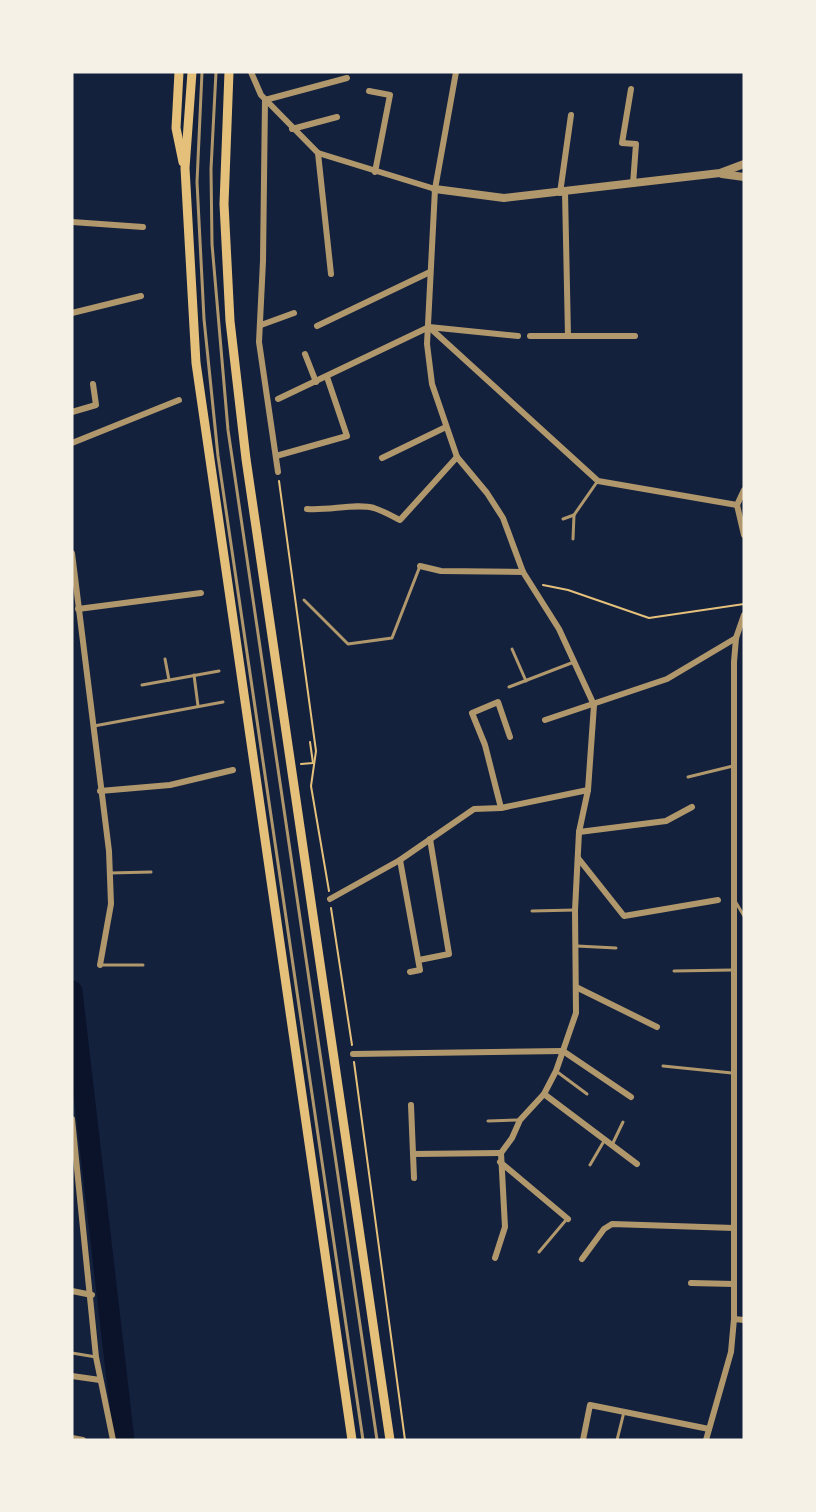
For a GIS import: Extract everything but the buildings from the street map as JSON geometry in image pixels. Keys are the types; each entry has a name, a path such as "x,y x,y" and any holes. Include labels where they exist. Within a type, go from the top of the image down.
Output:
{"highway":[{"path":"179,72 176,128 185,168"},
{"path":"192,72 185,168 196,363 352,1440"},
{"path":"229,72 224,204 230,321 244,447 390,1440"}],"street":[{"path":"251,72 265,100 318,153 435,189 504,198 563,193 720,173 744,164"},
{"path":"456,72 435,189 427,344 432,384 457,457 487,493 503,518 523,572 576,661 594,705 588,790 579,832 575,910 576,1013 556,1071 544,1094 520,1120 512,1138 501,1153 505,1227 495,1258"},
{"path":"265,100 347,78"},
{"path":"631,89 622,143 636,144 633,184"},
{"path":"369,91 390,95 375,172"},
{"path":"265,100 259,342 278,472"},
{"path":"568,336 563,193 571,115"},
{"path":"292,129 337,117"},
{"path":"318,153 331,274"},
{"path":"720,173 744,177"},
{"path":"72,222 143,227"},
{"path":"317,326 430,272"},
{"path":"72,313 141,296"},
{"path":"261,325 294,312"},
{"path":"429,327 598,481 737,505"},
{"path":"278,399 429,327 518,336"},
{"path":"530,336 635,336"},
{"path":"305,354 316,382"},
{"path":"276,456 347,436 327,377"},
{"path":"72,412 96,405 93,384"},
{"path":"72,443 179,400"},
{"path":"382,458 446,427"},
{"path":"307,509 327,511 365,507 377,509 400,520 457,457"},
{"path":"744,490 737,505 744,535"},
{"path":"72,553 110,873 111,904 100,965"},
{"path":"420,566 441,571 523,572"},
{"path":"78,609 201,593"},
{"path":"706,1440 741,1318 734,1284 734,765 736,638 744,615"},
{"path":"545,720 667,679 736,638"},
{"path":"501,808 485,745 472,713 498,702 510,737"},
{"path":"99,791 170,785 233,770"},
{"path":"330,899 399,860 474,809 501,808 588,790"},
{"path":"579,832 666,821 692,807"},
{"path":"419,960 449,954 430,838"},
{"path":"578,857 624,916 718,900"},
{"path":"399,860 420,970 410,972"},
{"path":"576,987 657,1027"},
{"path":"353,1054 563,1051 632,1097"},
{"path":"544,1094 637,1164"},
{"path":"411,1105 414,1178"},
{"path":"72,1119 92,1295 96,1358 113,1440"},
{"path":"413,1154 501,1153"},
{"path":"500,1161 568,1218"},
{"path":"582,1259 604,1229 612,1224 734,1228"},
{"path":"691,1283 734,1284"},
{"path":"72,1291 92,1295"},
{"path":"72,1376 100,1380"},
{"path":"583,1440 591,1405 709,1429"},
{"path":"72,1438 83,1440"}],"lane":[{"path":"202,72 197,182 204,320 218,456 363,1440"},
{"path":"216,72 211,169 212,244 228,430 377,1440"},
{"path":"573,539 574,515 598,481"},
{"path":"563,519 574,515"},
{"path":"304,600 348,644 392,638 420,566"},
{"path":"512,649 526,681"},
{"path":"165,659 169,680"},
{"path":"508,687 576,661"},
{"path":"142,685 219,671"},
{"path":"194,675 198,707"},
{"path":"94,726 223,702"},
{"path":"688,777 734,765"},
{"path":"110,873 151,872"},
{"path":"734,900 744,916"},
{"path":"532,911 575,910"},
{"path":"575,946 616,948"},
{"path":"100,965 143,965"},
{"path":"674,971 734,970"},
{"path":"663,1066 734,1074"},
{"path":"556,1071 587,1094"},
{"path":"488,1121 520,1120"},
{"path":"612,1145 623,1122"},
{"path":"590,1165 605,1140"},
{"path":"539,1252 568,1218"},
{"path":"72,1353 96,1358"},
{"path":"618,1440 624,1412"}],"path":[{"path":"278,472 316,751 311,786 353,1054 405,1440"},
{"path":"531,583 568,590 649,618 744,604"},
{"path":"313,763 310,742 316,751"}],"waterway":[{"path":"72,991 124,1440"}]}
